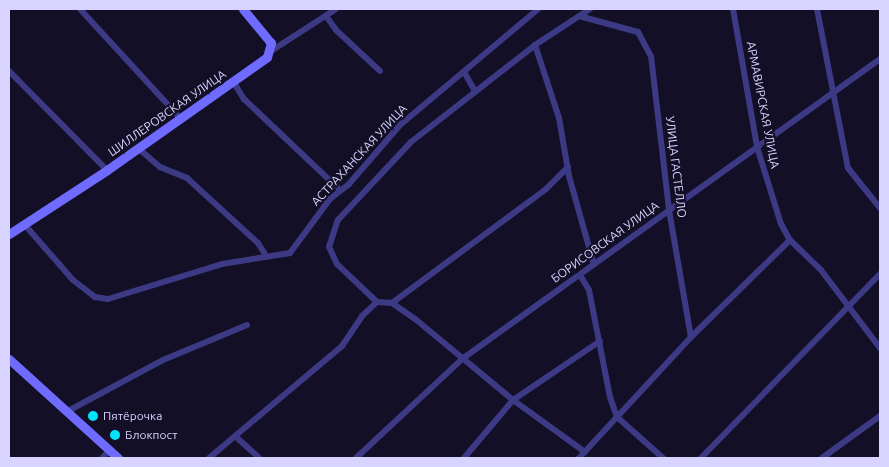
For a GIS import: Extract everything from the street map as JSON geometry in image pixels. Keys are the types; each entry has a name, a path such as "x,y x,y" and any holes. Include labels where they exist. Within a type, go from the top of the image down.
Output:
{"street":[{"path":"80,9 181,119"},
{"path":"243,9 268,37 271,52"},
{"name":"ШИЛЛЕРОВСКАЯ УЛИЦА","path":"9,234 107,170 181,119 271,52 336,9"},
{"name":"АСТРАХАНСКАЯ УЛИЦА","path":"24,224 73,280 95,297 108,298 222,264 265,254 290,252 339,189 349,184 400,125 538,9"},
{"path":"584,452 513,400 392,303 377,302 337,264 328,247 338,220 411,142 536,45 590,9"},
{"name":"АРМАВИРСКАЯ УЛИЦА","path":"733,9 757,147 772,204 790,240 821,270 880,348"},
{"path":"817,9 835,91 848,168 880,208"},
{"path":"326,16 336,30 380,71"},
{"name":"УЛИЦА ГАСТЕЛЛО","path":"579,16 627,27 638,32 651,56 669,210 691,337"},
{"path":"536,45 559,118 568,167 594,265"},
{"name":"БОРИСОВСКАЯ УЛИЦА","path":"356,458 462,359 880,59"},
{"path":"9,71 107,170"},
{"path":"464,72 475,91"},
{"path":"233,81 244,99 339,189"},
{"path":"138,148 160,167 187,178 258,243 265,254"},
{"path":"392,303 546,189 568,167"},
{"path":"579,458 691,337 790,240"},
{"path":"701,458 848,304 880,274"},
{"path":"580,275 589,290 610,397 618,417 663,458"},
{"path":"209,458 342,346 362,316 377,302"},
{"path":"68,411 163,360 247,325"},
{"path":"464,458 513,400 600,341"},
{"path":"9,359 118,458"},
{"path":"822,458 880,416"},
{"path":"236,437 259,458"},
{"path":"102,458 110,450"}],"place":[{"name":"Пятёрочка","path":"93,416"},
{"name":"Блокпост","path":"115,435"}]}
